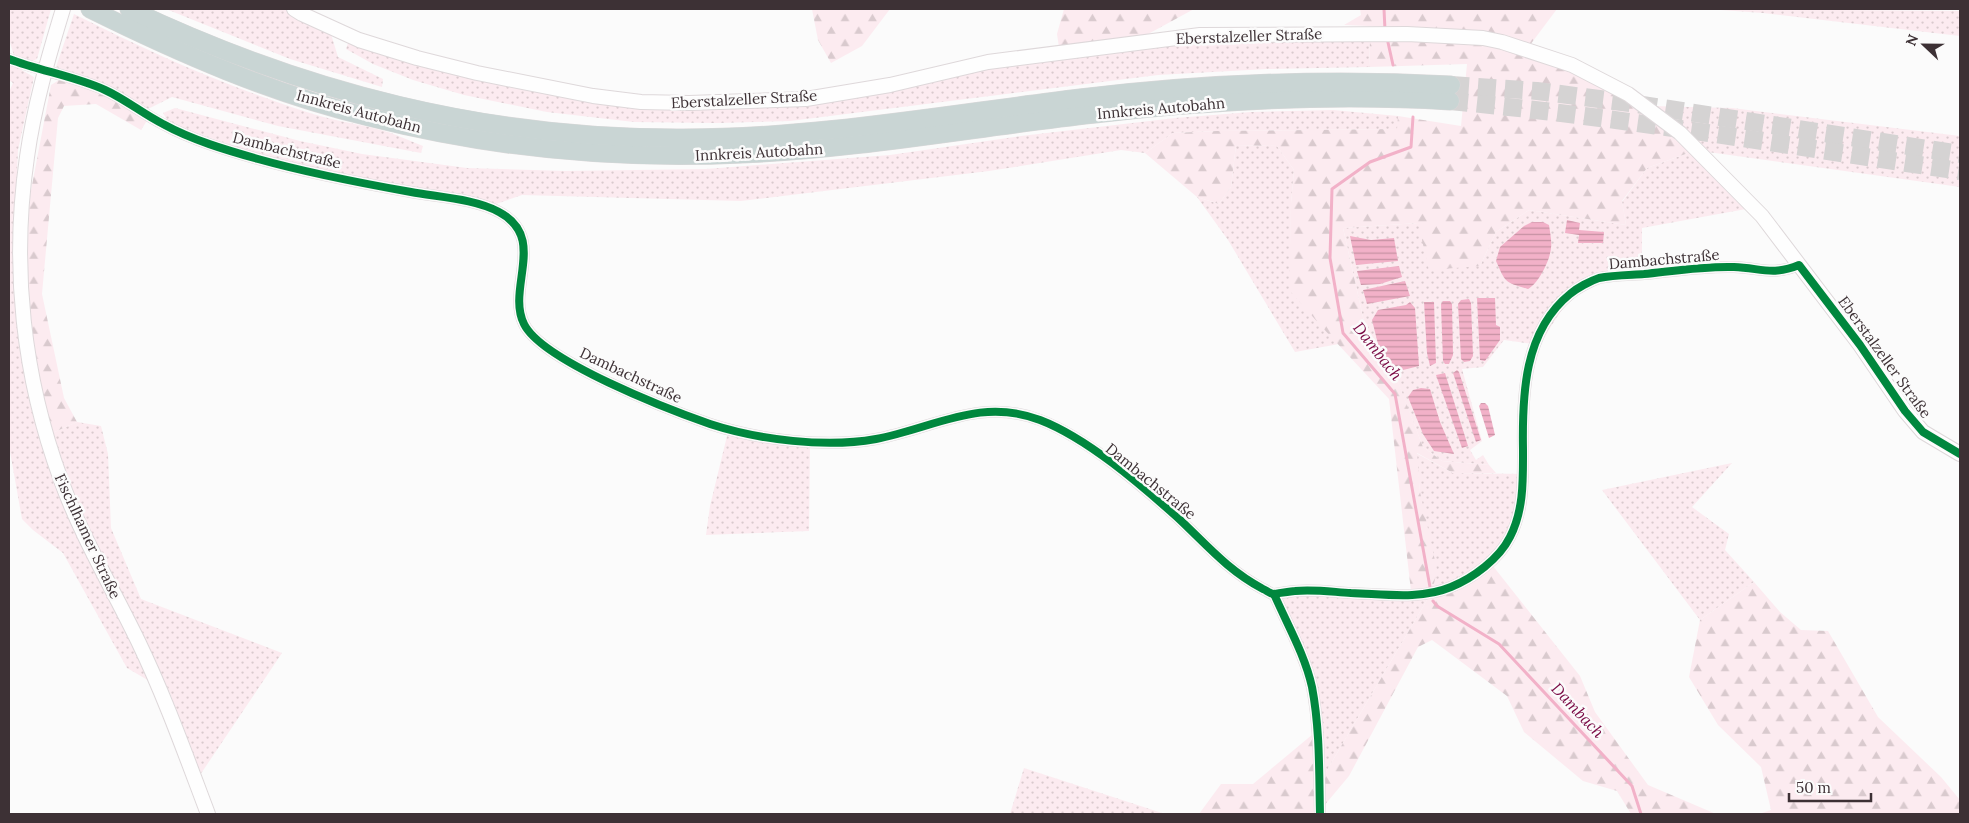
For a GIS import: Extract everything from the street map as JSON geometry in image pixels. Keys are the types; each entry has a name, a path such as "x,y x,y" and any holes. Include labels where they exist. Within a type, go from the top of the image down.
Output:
{"highway":[{"name":"Innkreis Autobahn","path":"90,9 145,36 254,81 349,112 474,139 572,152 659,156 745,154 856,145 1092,114 1202,103 1450,93 1354,80 1220,84 1080,98 803,133 684,138 584,135 505,126 438,115 331,88 234,55 129,9"}],"street":[{"name":"Fischlhamer Straße","path":"63,9 45,72 27,156 20,244 22,306 26,342 38,402 53,458 71,507 156,682 208,814"},
{"name":"Eberstalzeller Straße","path":"294,9 359,40 417,58 477,73 593,96 641,102 689,103 806,99 890,85 988,62 1200,35 1369,33 1483,38 1502,42 1572,65 1628,94 1680,133 1762,216 1860,345 1905,411 1923,432 1960,454"},
{"name":"Dambachstraße","path":"9,59 100,88 166,126 235,152 308,172 462,201 496,210 513,222 522,239 524,264 520,311 523,322 535,338 563,358 645,400 705,422 761,437 841,442 879,438 909,431 950,417 985,411 1027,416 1050,424 1086,445 1129,476 1177,517 1235,573 1274,594 1298,590 1401,595 1429,594 1451,587 1471,576 1494,558 1508,542 1516,522 1523,492 1523,433 1527,369 1536,341 1550,316 1571,293 1596,279 1732,267 1778,272 1800,265"},
{"path":"1274,594 1300,652 1312,686 1317,724 1320,814"}],"green space":[{"path":"9,9 51,9 37,59 30,62 15,59 9,39"},
{"path":"166,9 284,9 331,34 338,57 383,79 382,87 290,59"},
{"path":"812,9 890,9 862,46 831,63 818,40"},
{"path":"1064,9 1194,9 1139,39 1059,47 1057,34"},
{"path":"1360,9 1557,9 1530,45 1465,30 1344,25 1361,15"},
{"path":"1707,9 1960,11 1960,36 1763,13"},
{"path":"74,14 162,56 221,81 313,114 391,133 423,146 421,153 278,126 172,97 148,109 104,84 56,67"},
{"path":"1266,38 1370,41 1369,67 1267,69 1158,75 790,121 717,123 634,122 547,112 464,95 413,80 373,64 346,49 349,40 439,70 513,88 588,101 853,97 932,83 992,67 1179,44"},
{"path":"1437,39 1487,44 1541,59 1597,83 1642,113 1691,152 1647,168 1622,201 1626,225 1529,210 1496,232 1480,266 1429,270 1418,223 1343,228 1367,335 1375,358 1397,379 1423,447 1442,461 1489,465 1496,473 1453,473 1417,453 1420,492 1437,570 1433,588 1411,591 1389,399 1289,290 1291,203 1294,170 1277,146 1236,145 1231,187 1219,204 1197,197 1145,153 1173,133 1397,129 1398,116 1461,126 1467,64 1369,67 1370,41"},
{"path":"9,63 34,77 18,150 14,240 29,394 54,482 82,546 151,682 127,668 63,553 22,519 9,446 9,92 13,83 9,80"},
{"path":"59,80 103,94 148,119 141,130 96,104 64,106 58,118 42,294 64,398 77,422 50,434 34,363 27,280 29,201 51,85"},
{"path":"1652,106 1732,108 1960,136 1960,187 1708,152"},
{"path":"175,108 300,141 362,154 467,168 565,171 706,169 890,155 1021,136 1175,118 1251,112 1333,110 1398,116 1398,129 1173,133 1145,153 1121,150 989,171 741,201 522,195 496,204 468,197 327,171 242,149 185,129 167,120 163,113"},
{"path":"1236,145 1277,146 1294,170 1291,203 1290,289 1339,344 1295,352 1228,240 1197,197 1219,204 1231,187"},
{"path":"1691,152 1746,209 1642,228 1642,279 1612,281 1586,288 1577,294 1563,309 1540,345 1504,340 1483,367 1462,369 1482,441 1470,450 1476,460 1483,455 1489,465 1442,461 1423,447 1397,380 1376,358 1367,335 1343,228 1418,223 1480,266 1496,232 1529,210 1626,225 1622,202 1647,168"},
{"path":"77,422 101,426 108,454 111,528 141,599 282,653 200,775 170,693 73,498 50,434"},
{"path":"727,436 810,445 809,531 706,535 710,506"},
{"path":"1416,453 1453,473 1529,474 1520,529 1493,566 1458,587 1427,600 1323,777 1306,653 1275,588 1411,591 1420,492"},
{"path":"1732,463 1692,507 1729,534 1725,550 1754,582 1700,620 1602,490"},
{"path":"1493,566 1580,676 1595,712 1648,785 1716,814 1631,814 1617,791 1583,781 1524,732 1507,696 1432,640 1418,647 1349,776 1323,807 1323,777 1427,600 1458,587"},
{"path":"1754,582 1780,612 1801,630 1828,631 1878,717 1941,777 1960,800 1960,814 1759,814 1771,810 1761,767 1718,725 1689,677 1700,620"},
{"path":"1313,734 1316,814 1199,814 1221,784 1253,784"},
{"path":"1024,768 1165,814 1010,814"}],"shaded area":[{"path":"1567,220 1580,223 1579,230 1604,232 1603,243 1578,243 1579,235 1565,233"},
{"path":"1532,222 1543,222 1549,225 1551,245 1549,259 1543,271 1536,282 1528,289 1507,281 1496,261 1500,247 1524,226"},
{"path":"1350,236 1371,240 1394,238 1398,261 1356,265"},
{"path":"1399,266 1402,277 1380,284 1361,285 1357,271"},
{"path":"1405,281 1410,296 1367,304 1363,290"},
{"path":"1477,298 1495,298 1496,325 1500,327 1500,340 1485,361 1480,360"},
{"path":"1469,299 1471,303 1473,356 1470,361 1464,362 1461,359 1458,304 1461,300"},
{"path":"1443,301 1450,301 1452,304 1453,355 1449,364 1445,364 1443,361 1441,304"},
{"path":"1410,302 1415,308 1419,366 1399,371 1381,356 1372,320 1378,310 1406,305"},
{"path":"1424,302 1434,302 1436,363 1430,366 1427,353"},
{"path":"1457,370 1481,440 1476,442 1453,373"},
{"path":"1445,373 1468,446 1462,448 1436,375"},
{"path":"1421,388 1430,389 1440,422 1454,454 1434,451 1423,434 1408,397 1413,390"},
{"path":"1481,403 1485,403 1488,406 1495,435 1489,438 1479,406"}],"waterway":[{"name":"Dambach","path":"1384,9 1385,30"},
{"name":"Dambach","path":"1387,38 1393,65"},
{"name":"Dambach","path":"1413,117 1411,147 1370,162 1332,189 1330,258 1343,333 1395,394 1430,587"},
{"name":"Dambach","path":"1433,601 1437,606 1499,644 1632,786 1641,814"}],"tunnel":[{"path":"1451,85 1537,91 1630,103 1960,154"},
{"path":"1450,101 1578,115 1960,171"}],"cycle path":[{"path":"9,59 105,90 174,130 222,148 277,164 334,177 468,201 499,212 513,223 521,235 524,249 519,295 520,310 524,324 536,338 555,353 609,383 710,424 729,430 771,438 836,443 876,439 977,413 1018,414 1040,420 1076,438 1112,463 1147,490 1238,574 1273,594 1309,590 1389,595 1427,594 1451,587 1485,567 1505,545 1515,527 1518,516 1523,483 1523,408 1525,386 1535,345 1543,326 1555,309 1573,292 1599,278 1711,267 1774,271 1799,265 1860,345 1905,411 1923,432 1960,454"},
{"path":"1274,594 1300,651 1312,687 1318,735 1320,814"}]}
